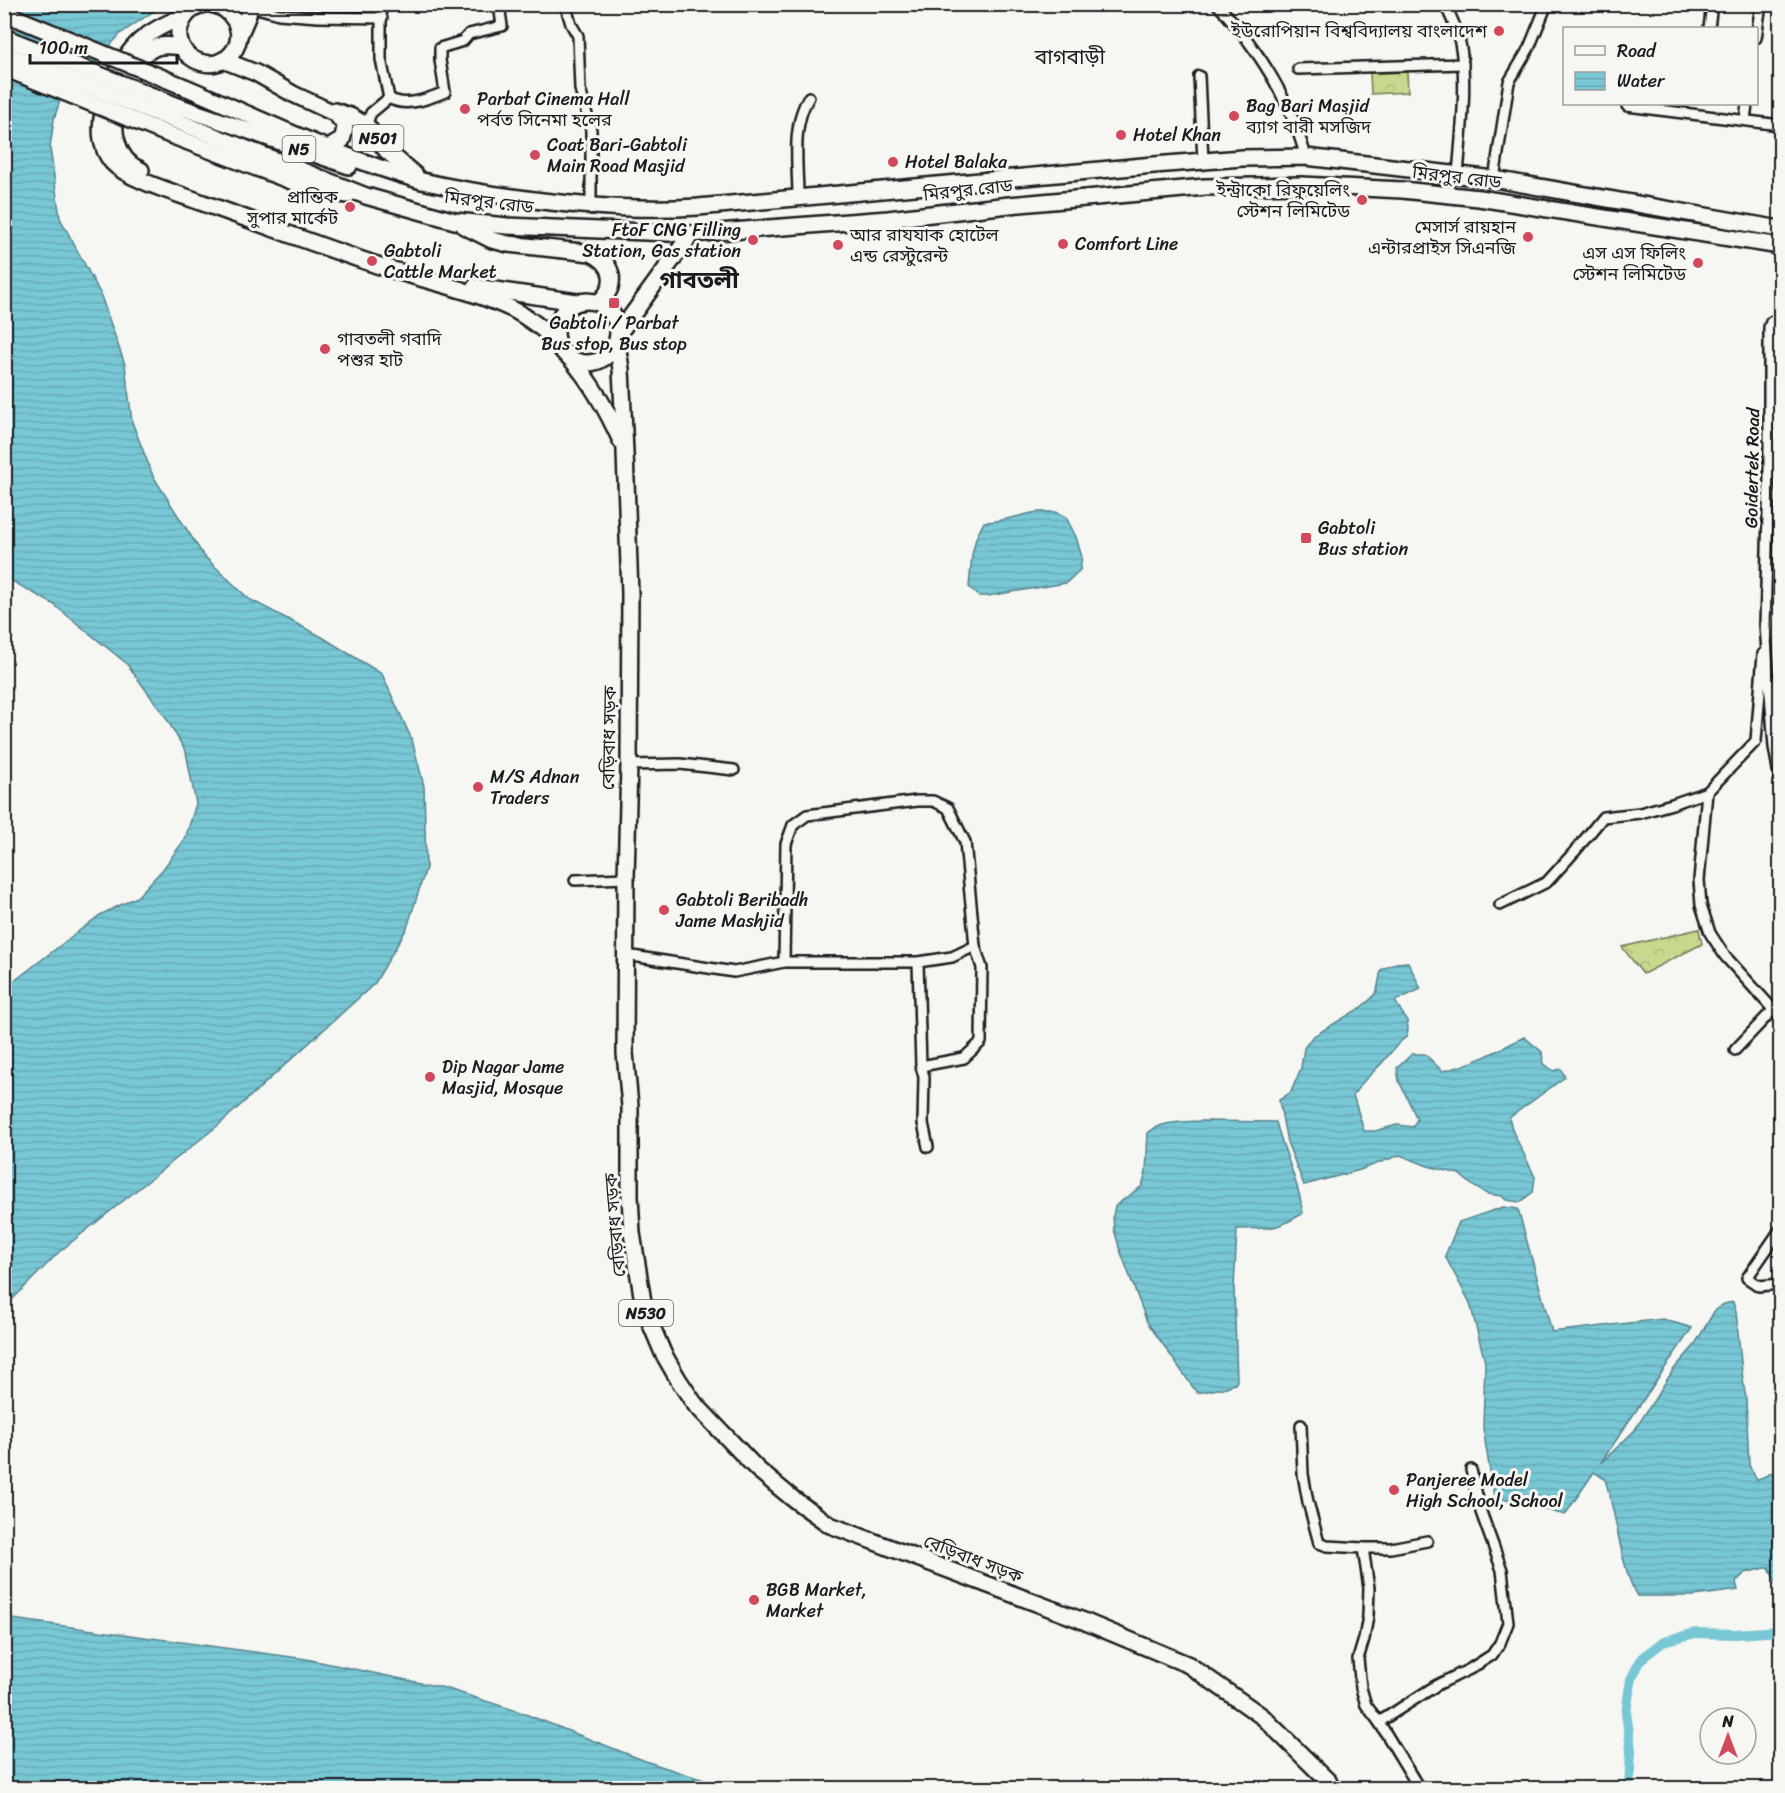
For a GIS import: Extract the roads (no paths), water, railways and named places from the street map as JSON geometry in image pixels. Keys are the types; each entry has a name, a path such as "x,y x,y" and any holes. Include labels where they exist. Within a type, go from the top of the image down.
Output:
{"highway":[{"path":"205,4 139,40 131,49 114,79 102,113 103,145 112,162 138,178 373,264 486,299 513,310 556,340 564,354 581,363 592,363 611,354 618,339 691,234"},
{"path":"210,4 224,8 235,20 242,53 256,73"},
{"path":"223,60 234,50 250,5"},
{"name":"মিরপুর রোড","path":"4,14 381,168 422,180 484,193 591,207 667,208 1203,161 1306,157 1494,179 1780,229"},
{"path":"185,16 179,31 182,47 160,46 145,53 137,61 117,105 115,130 117,141 120,151 135,168 422,273 469,286 507,293 598,303 607,307 613,314 618,323 618,339"},
{"name":"N5","path":"4,37 174,120"},
{"name":"N501","path":"182,47 191,58 203,63 217,63 223,60 256,73 342,119 345,129 342,140 338,144 307,152"},
{"name":"N5","path":"4,53 174,120 307,152 386,177 422,180"},
{"path":"4,68 174,120"},
{"name":"N501","path":"326,109 350,116 366,125 397,161 422,180"},
{"name":"মিরপুর রোড","path":"174,120 366,196 455,221 507,226 691,234 888,219 1205,187 1302,185 1402,190 1479,198 1780,246"},
{"path":"455,221 492,240 508,244 591,253 601,258 611,272 611,282 609,291 598,303"},
{"path":"556,340 556,330 562,313 577,302"},
{"name":"বেড়িবাধ সড়ক","path":"618,339 630,594 625,1053 630,1106 630,1196 637,1269 644,1308 654,1332 678,1379 694,1403 757,1469 830,1525 1082,1620 1189,1665 1263,1717 1333,1788"},
{"name":"বেড়িবাধ সড়ক","path":"571,359 584,374 598,397 625,452"}],"street":[{"path":"381,4 381,59 389,98"},
{"path":"389,98 410,102 431,98 445,92 440,48 463,41 470,34 502,26 499,4"},
{"path":"565,4 578,36 579,89 591,130 591,207"},
{"path":"1217,4 1246,38 1271,75 1295,123 1306,157"},
{"path":"1445,4 1458,34 1463,64 1458,175"},
{"path":"1494,179 1509,82 1529,48 1547,4"},
{"path":"1709,27 1712,4"},
{"path":"1758,27 1761,4"},
{"path":"250,5 288,15 382,18"},
{"path":"1298,69 1463,64"},
{"path":"1199,76 1203,161"},
{"path":"798,196 797,136 800,115 809,97"},
{"path":"366,125 371,113 389,98"},
{"path":"1696,114 1698,105"},
{"path":"1745,120 1747,105"},
{"path":"1627,106 1780,125"},
{"name":"Goidertek Road","path":"1707,792 1756,741 1766,625 1769,327 1771,322 1780,317"},
{"name":"Goidertek Road","path":"1766,625 1774,747 1780,782"},
{"path":"629,765 680,764 734,770"},
{"path":"1500,905 1547,882 1603,817 1640,813 1707,792 1699,880 1701,905 1710,933 1725,956 1780,1017"},
{"path":"784,962 786,844 793,825 807,815 917,801 933,801 948,808 965,842 975,946 982,968 981,1042 964,1058 921,1066"},
{"path":"575,880 626,878"},
{"path":"626,955 735,972 784,962 918,962 952,957 975,946"},
{"path":"918,962 921,1066 924,1077 923,1123 928,1147"},
{"path":"1735,1050 1773,1010"},
{"path":"1780,1230 1747,1278 1759,1286 1780,1284"},
{"path":"1301,1425 1303,1474 1319,1543 1327,1546 1391,1548 1427,1540"},
{"path":"1378,1722 1437,1685 1492,1655 1508,1623 1502,1570 1481,1512 1471,1470"},
{"path":"1363,1548 1368,1588 1368,1616 1358,1659 1361,1688 1366,1705 1419,1788"}],"water":[{"path":"5,5 163,5 120,34 90,69 65,85 54,119 50,148 60,218 100,293 125,365 132,422 153,476 203,555 249,599 322,637 382,674 412,740 424,786 426,868 407,928 375,983 221,1123 59,1252 5,1307 5,988 100,915 137,897 163,869 185,839 196,804 186,752 165,716 126,663 53,604 5,577"},
{"path":"1037,512 1056,512 1066,517 1076,537 1082,557 1080,570 1066,583 979,596 969,587 972,555 976,538 984,522"},
{"path":"1408,962 1421,989 1395,1001 1407,1021 1407,1036 1353,1095 1364,1131 1375,1131 1397,1125 1413,1127 1417,1119 1399,1081 1397,1068 1412,1054 1425,1054 1442,1071 1474,1061 1524,1037 1542,1052 1543,1064 1554,1071 1561,1069 1565,1077 1509,1118 1513,1132 1535,1177 1533,1192 1520,1202 1487,1194 1459,1174 1428,1166 1400,1155 1360,1170 1304,1185 1287,1142 1279,1100 1291,1092 1301,1068 1304,1048 1312,1037 1360,1008 1372,998 1377,991 1381,970 1396,963"},
{"path":"1201,1121 1276,1122 1303,1213 1278,1226 1237,1229 1234,1288 1237,1381 1223,1388 1197,1393 1147,1322 1120,1250 1113,1216 1115,1206 1142,1186 1146,1172 1148,1133 1166,1124"},
{"path":"1503,1207 1518,1209 1552,1332 1663,1319 1692,1328 1600,1464 1634,1431 1674,1369 1694,1346 1715,1310 1724,1304 1733,1302 1746,1400 1749,1465 1757,1480 1780,1469 1780,1590 1769,1567 1745,1573 1736,1582 1738,1590 1694,1596 1637,1596 1627,1572 1605,1479 1594,1472 1565,1515 1494,1497 1483,1428 1485,1362 1470,1303 1445,1256 1459,1222"},
{"path":"5,1618 306,1659 445,1688 520,1712 648,1762 729,1788 5,1788"}],"waterway":[{"path":"1629,1788 1631,1750 1626,1712 1631,1679 1642,1658 1664,1641 1696,1633 1736,1634 1780,1631"}],"place":[{"name":"ইউরোপিয়ান বিশ্ববিদ্যালয় বাংলাদেশ","path":"1499,31"},
{"name":"Parbat Cinema Hall পর্বত সিনেমা হলের","path":"465,109"},
{"name":"Bag Bari Masjid ব্যাগ বারী মসজিদ","path":"1234,116"},
{"name":"Hotel Khan","path":"1121,135"},
{"name":"Coat Bari-Gabtoli Main Road Masjid","path":"535,155"},
{"name":"Hotel Balaka","path":"893,162"},
{"name":"ইন্ট্রাকো রিফুয়েলিং স্টেশন লিমিটেড","path":"1362,200"},
{"name":"প্রান্তিক সুপার মার্কেট","path":"350,207"},
{"name":"মেসার্স রায়হান এন্টারপ্রাইস সিএনজি","path":"1528,237"},
{"name":"FtoF CNG Filling Station, Gas station","path":"753,240"},
{"name":"Comfort Line","path":"1063,244"},
{"name":"আর রাযযাক হোটেল এন্ড রেস্টুরেন্ট","path":"838,245"},
{"name":"Gabtoli Cattle Market","path":"372,261"},
{"name":"এস এস ফিলিং স্টেশন লিমিটেড","path":"1698,263"},
{"name":"Gabtoli / Parbat Bus stop, Bus stop","path":"614,303"},
{"name":"গাবতলী গবাদি পশুর হাট","path":"325,349"},
{"name":"Gabtoli Bus station","path":"1306,538"},
{"name":"M/S Adnan Traders","path":"478,787"},
{"name":"Gabtoli Beribadh Jame Mashjid","path":"664,910"},
{"name":"Dip Nagar Jame Masjid, Mosque","path":"430,1077"},
{"name":"Panjeree Model High School, School","path":"1394,1490"},
{"name":"BGB Market, Market","path":"754,1600"}],"district":[{"name":"বাগবাড়ী","path":"1070,57"},
{"name":"গাবতলী","path":"699,280"}]}
